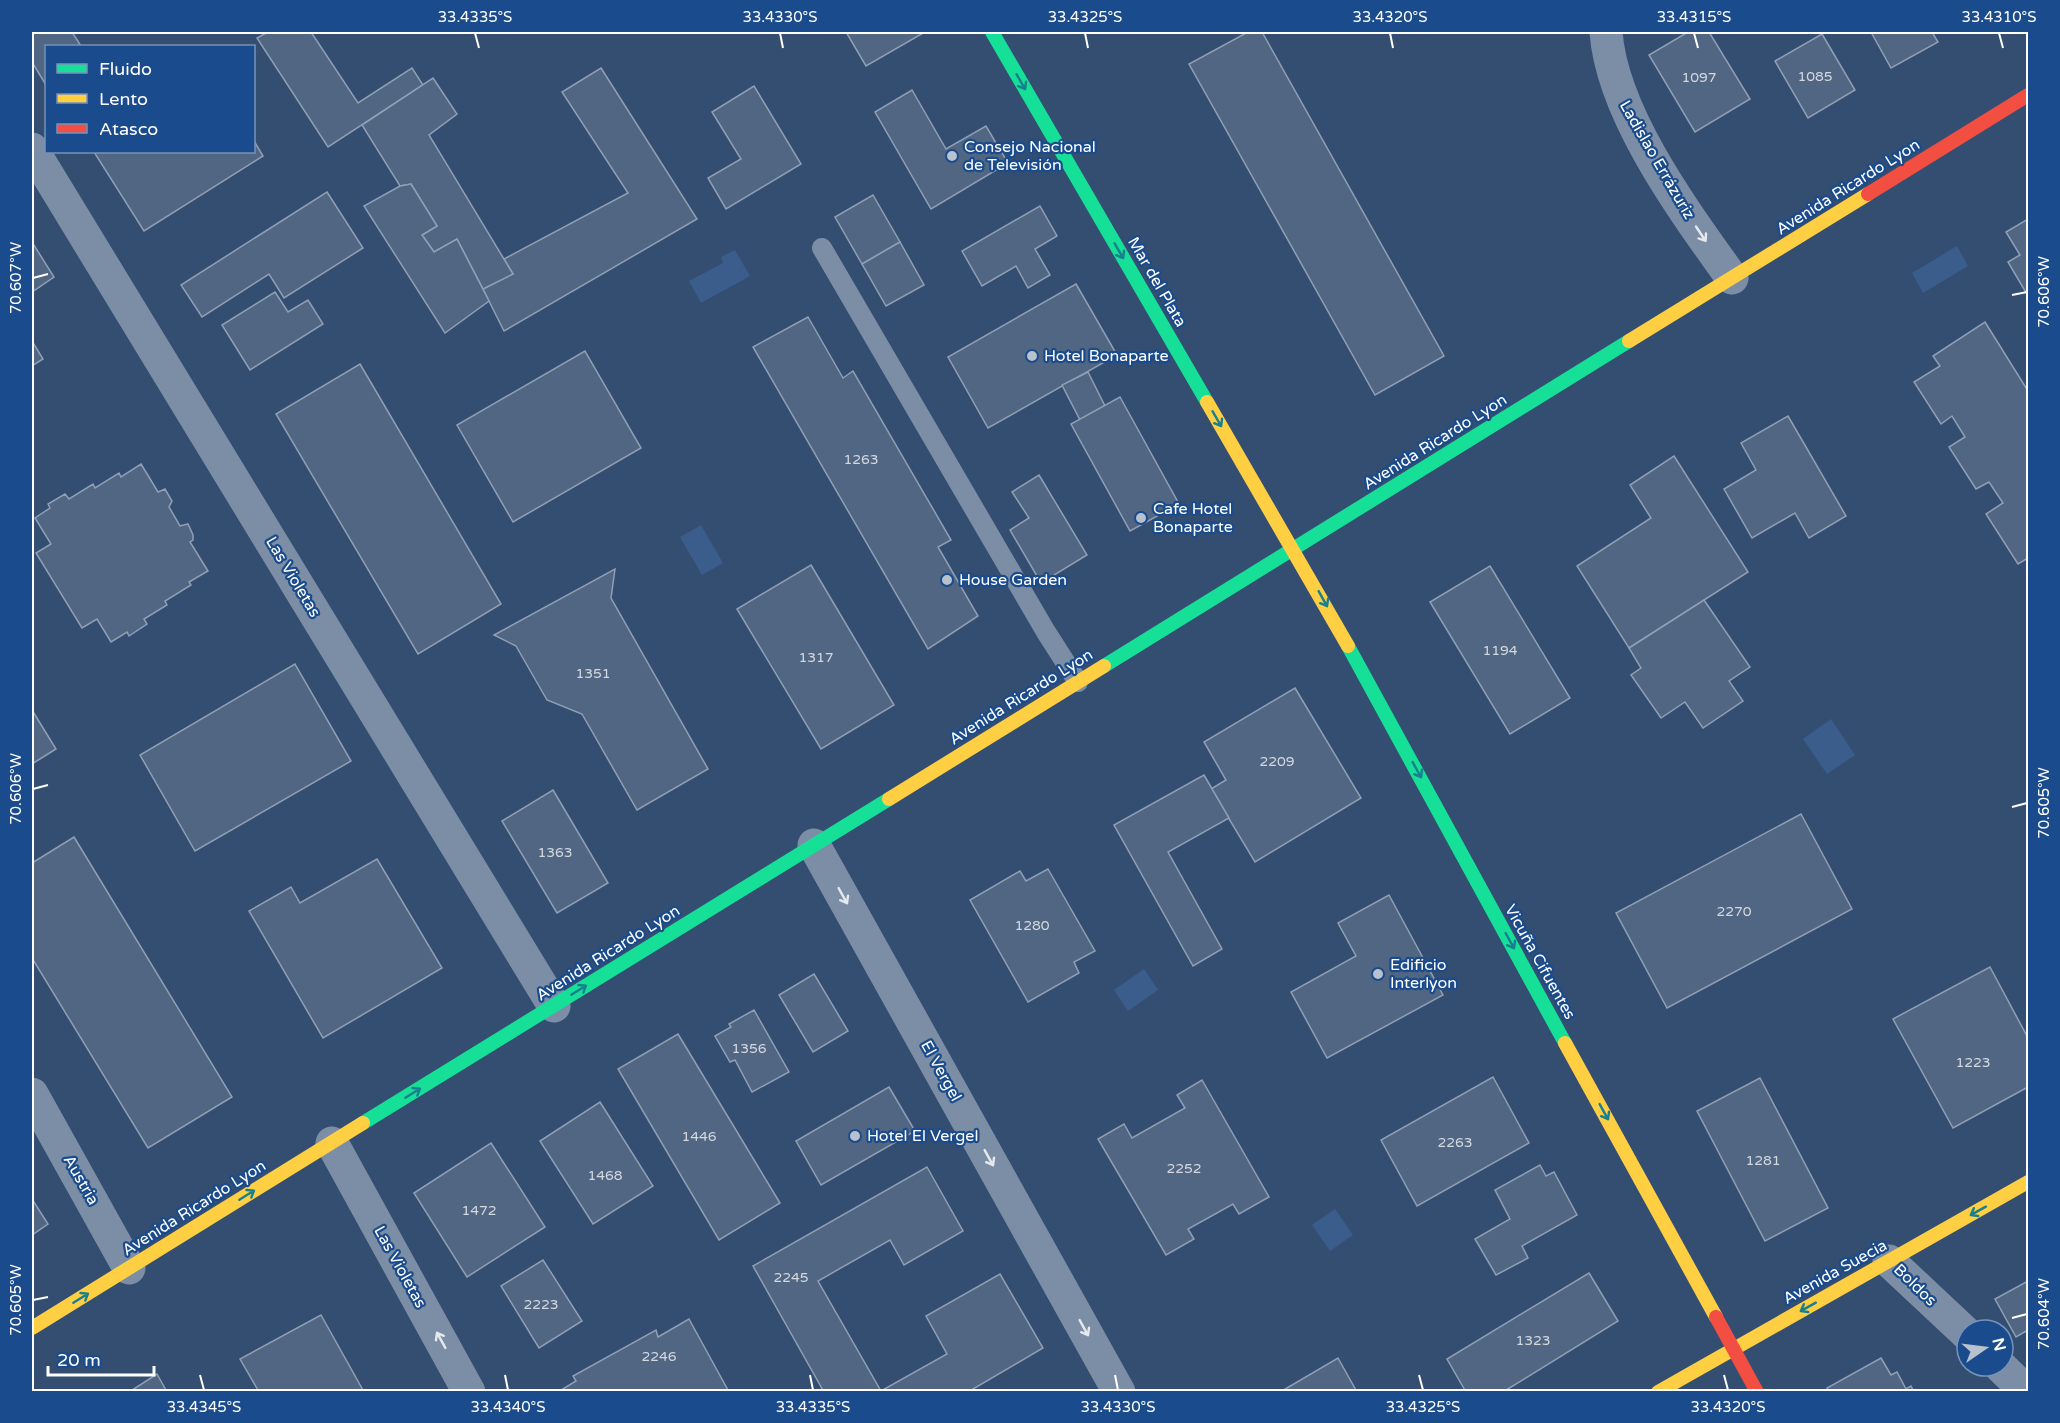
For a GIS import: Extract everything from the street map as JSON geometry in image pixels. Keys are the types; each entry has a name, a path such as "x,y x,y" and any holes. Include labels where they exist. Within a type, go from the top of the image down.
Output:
{"street":[{"name":"Mar del Plata","path":"992,32 1293,549"},
{"name":"Ladislao Errázuriz","path":"1606,32 1611,66 1630,118 1698,230 1732,278"},
{"name":"Avenida Ricardo Lyon","path":"32,1328 2028,95"},
{"name":"Las Violetas","path":"32,149 554,1006"},
{"name":"Vicuña Cifuentes","path":"1293,549 1757,1392"},
{"name":"El Vergel","path":"814,845 1119,1392"},
{"name":"Austria","path":"32,1094 129,1268"},
{"name":"Las Violetas","path":"332,1143 470,1392"},
{"name":"Avenida Suecia","path":"1658,1392 2028,1182"},
{"name":"Boldos","path":"1890,1261 1955,1323"},
{"path":"2012,1378 2027,1392"}],"lane":[{"path":"822,248 1046,632 1078,682"}],"water":[{"path":"1957,246 1968,266 1923,293 1912,273"},
{"path":"735,250 750,276 701,303 689,281 723,263 721,257"},
{"path":"701,525 723,563 702,575 680,537"},
{"path":"1831,719 1855,755 1827,774 1803,739"},
{"path":"1144,969 1158,990 1128,1011 1114,990"},
{"path":"1335,1209 1353,1235 1330,1251 1312,1225"}],"building":[{"path":"32,32 72,32 80,45 45,45 45,83 32,62"},
{"path":"268,32 311,32 358,103 412,68 423,85 328,147 257,38"},
{"path":"846,32 925,32 866,66"},
{"path":"1248,32 1262,32 1444,356 1375,395 1189,64"},
{"path":"1688,32 1709,32 1750,99 1695,132 1649,55"},
{"path":"1871,32 1932,32 1938,42 1891,68"},
{"path":"1822,34 1855,90 1808,118 1775,61"},
{"path":"601,68 697,219 504,331 483,289 513,274 504,259 628,193 562,92"},
{"path":"433,78 457,114 429,135 513,274 483,289 457,239 434,252 422,235 437,226 411,184 400,186 362,125"},
{"path":"754,86 801,164 726,209 708,178 741,159 712,112"},
{"name":"Consejo Nacional de Televisión","path":"912,90 946,149 986,126 1008,163 931,209 875,112"},
{"path":"255,143 263,156 144,231 95,153 255,153"},
{"path":"411,184 437,226 422,235 434,252 457,239 489,301 445,333 364,206 400,186"},
{"path":"327,192 363,248 284,298 269,274 202,317 181,285"},
{"path":"873,195 900,242 862,264 835,217"},
{"path":"1040,206 1057,236 1035,249 1050,275 1028,288 1016,266 982,286 962,251"},
{"path":"2028,219 2028,296 2008,262 2020,255 2006,232"},
{"path":"32,242 54,277 32,292"},
{"path":"900,242 924,285 886,306 862,264"},
{"name":"Hotel Bonaparte","path":"1076,284 1117,355 988,428 948,357"},
{"path":"275,292 288,312 308,300 323,324 250,370 222,325"},
{"path":"808,317 843,378 853,371 951,540 938,547 978,616 928,649 753,347"},
{"path":"1985,322 2028,391 2028,558 2018,564 1986,514 2003,503 1989,482 1976,489 1949,447 1965,437 1952,416 1941,424 1914,382 1940,366 1933,356"},
{"path":"32,341 43,359 32,366"},
{"path":"585,351 641,448 513,522 457,425"},
{"path":"360,364 501,604 418,654 276,414"},
{"path":"1088,372 1105,406 1080,420 1062,385"},
{"path":"1120,397 1179,504 1130,531 1071,424"},
{"path":"1788,416 1846,516 1809,538 1795,513 1752,538 1724,489 1756,470 1741,443"},
{"path":"1674,456 1748,572 1629,648 1577,566 1651,518 1630,485"},
{"path":"141,464 158,492 165,489 172,501 169,507 180,526 188,524 193,535 193,540 190,542 208,571 189,582 191,585 165,601 167,605 144,619 147,624 129,636 127,632 111,642 97,619 82,628 36,553 51,544 35,518 50,508 48,504 65,494 69,499 93,484 95,488 119,473 121,477"},
{"path":"1039,475 1087,555 1041,583 1010,530 1029,518 1012,492"},
{"path":"811,565 894,705 821,749 737,609"},
{"path":"1490,566 1570,698 1510,734 1430,602"},
{"path":"615,569 611,598 708,769 637,810 582,714 547,700 516,646 494,635"},
{"path":"1704,600 1750,667 1729,681 1743,701 1703,728 1685,702 1661,718 1631,675 1641,668 1629,648"},
{"path":"295,664 351,761 195,851 140,755"},
{"path":"1295,688 1361,798 1255,862 1211,789 1226,780 1204,742"},
{"path":"32,710 56,749 32,764"},
{"path":"1204,775 1229,818 1168,852 1222,949 1193,966 1114,825"},
{"path":"553,790 608,883 557,913 502,821"},
{"path":"1801,814 1852,909 1667,1008 1616,913"},
{"path":"74,837 232,1097 148,1148 32,958 32,863"},
{"path":"377,859 442,968 323,1038 249,911 291,887 300,903"},
{"path":"1048,869 1095,951 1074,962 1079,973 1028,1002 970,900 1020,871 1026,881"},
{"name":"Edificio Interlyon","path":"1389,895 1443,995 1327,1058 1291,992 1356,956 1338,923"},
{"path":"1990,967 2028,1038 2028,1087 1953,1128 1893,1019"},
{"path":"814,974 848,1031 813,1052 779,995"},
{"path":"754,1010 789,1072 752,1092 735,1060 730,1062 715,1036 731,1027 729,1024"},
{"path":"678,1034 780,1203 719,1240 618,1069"},
{"path":"1493,1077 1529,1143 1417,1206 1381,1140"},
{"path":"1760,1078 1828,1208 1765,1241 1697,1111"},
{"path":"1202,1080 1269,1197 1239,1214 1233,1204 1188,1229 1194,1239 1166,1255 1098,1139 1124,1124 1132,1138 1185,1108 1177,1095"},
{"name":"Hotel El Vergel","path":"889,1087 915,1131 821,1185 796,1141"},
{"path":"600,1102 653,1186 593,1224 540,1141"},
{"path":"491,1143 545,1227 467,1277 414,1193"},
{"path":"1540,1165 1546,1176 1554,1172 1577,1215 1522,1246 1528,1258 1496,1275 1475,1239 1510,1219 1495,1190"},
{"path":"927,1167 963,1231 904,1265 890,1240 818,1281 881,1391 947,1354 926,1316 1000,1274 1043,1348 968,1392 824,1392 753,1266"},
{"path":"32,1199 48,1224 32,1235"},
{"path":"543,1260 582,1321 539,1348 501,1286"},
{"path":"1589,1273 1618,1321 1503,1392 1466,1392 1447,1359"},
{"path":"2028,1281 2028,1330 2016,1337 2015,1318 2006,1318 1995,1299"},
{"path":"321,1315 364,1392 259,1392 240,1359"},
{"path":"689,1319 729,1392 558,1392 576,1381 573,1376 656,1330 658,1337"},
{"path":"1338,1358 1357,1392 1280,1392"},
{"path":"1881,1358 1891,1375 1897,1372 1906,1389 1911,1386 1914,1392 1829,1392 1827,1388"},
{"path":"157,1374 167,1392 129,1392"}],"traffic: fast":[{"path":"992,32 1207,402"},
{"path":"1104,666 1629,341"},
{"path":"1348,646 1565,1043"},
{"path":"363,1123 889,799"}],"traffic: slow":[{"path":"1629,341 1868,194"},
{"path":"1207,402 1348,646"},
{"path":"889,799 1104,666"},
{"path":"1565,1043 1716,1317"},
{"path":"32,1328 363,1123"},
{"path":"1658,1392 2028,1182"}],"traffic: jam":[{"path":"1868,194 2028,95"},
{"path":"1716,1317 1757,1392"}],"place":[{"name":"Consejo Nacional de Televisión","path":"952,156"},
{"name":"Hotel Bonaparte","path":"1032,356"},
{"name":"Cafe Hotel Bonaparte","path":"1141,518"},
{"name":"House Garden","path":"947,580"},
{"name":"Edificio Interlyon","path":"1378,974"},
{"name":"Hotel El Vergel","path":"855,1136"}]}
